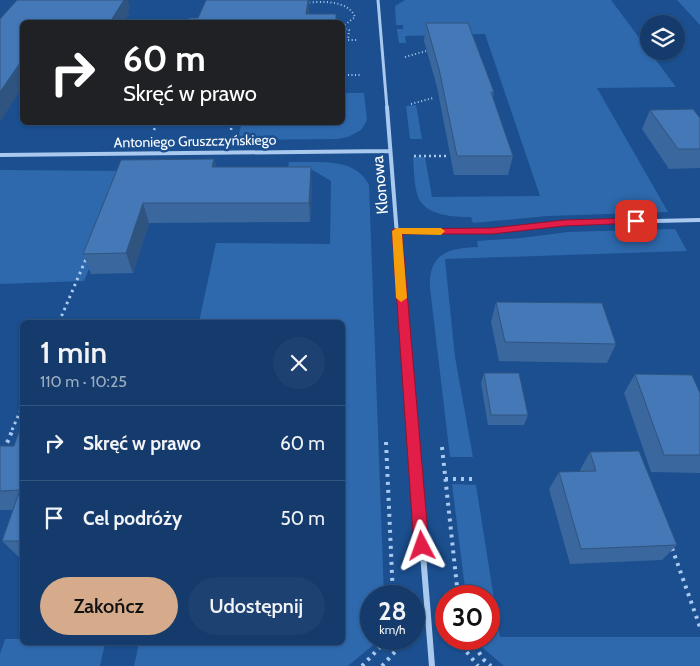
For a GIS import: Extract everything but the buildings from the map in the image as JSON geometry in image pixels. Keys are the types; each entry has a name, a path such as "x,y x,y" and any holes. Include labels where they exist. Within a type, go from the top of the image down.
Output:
{"street":[{"name":"Klonowa","path":"378,0 432,666"},
{"name":"Antoniego Gruszczyńskiego","path":"0,154 390,151"},
{"path":"397,231 492,231 564,223 700,220"}],"path":[{"path":"303,4 330,2 349,7 355,14 355,17 345,25"},
{"path":"345,28 348,30 348,40 363,40"},
{"path":"402,57 413,56 426,51"},
{"path":"409,104 416,104 433,98"},
{"path":"408,156 446,156"},
{"path":"60,320 90,251"},
{"path":"0,460 20,412"},
{"path":"386,437 393,585"},
{"path":"441,439 457,585"},
{"path":"445,479 475,479"},
{"path":"671,544 700,627"},
{"path":"362,666 377,650"},
{"path":"477,650 491,666"}],"shaded area":[{"path":"405,0 611,0 640,39 640,60 656,60 676,87 597,88 668,212 548,216 473,223 471,217 441,214 427,208 418,197 413,157 425,157 432,197 540,196 485,34 405,36 406,43 399,43 397,29 403,29 403,25 396,25 395,6"},
{"path":"677,0 700,0 700,25"},
{"path":"345,93 364,93 367,120 361,130 348,137 337,139 237,140 241,125 345,125"},
{"path":"416,105 422,139 410,139 406,106"},
{"path":"289,162 323,162 345,165 355,169 369,185 384,585 360,585 360,650 367,650 348,666 134,666 139,645 345,645 345,320 199,320 216,243 330,244 331,181 309,168 288,168"},
{"path":"0,170 130,171 84,281 0,284"},
{"path":"675,229 687,251 445,259 455,357 473,457 450,457 430,288 430,276 437,260 450,251 478,247 477,241 568,232"},
{"path":"452,484 476,485 492,585 465,585"},
{"path":"500,637 700,637 700,666 504,666 485,650 500,650"},
{"path":"5,639 20,639 20,645 105,645 100,666 0,666 0,654"}],"slow traffic":[{"path":"401,298 397,231 441,231"}],"route":[{"path":"422,546 397,231 492,231 564,223 636,221"}]}
